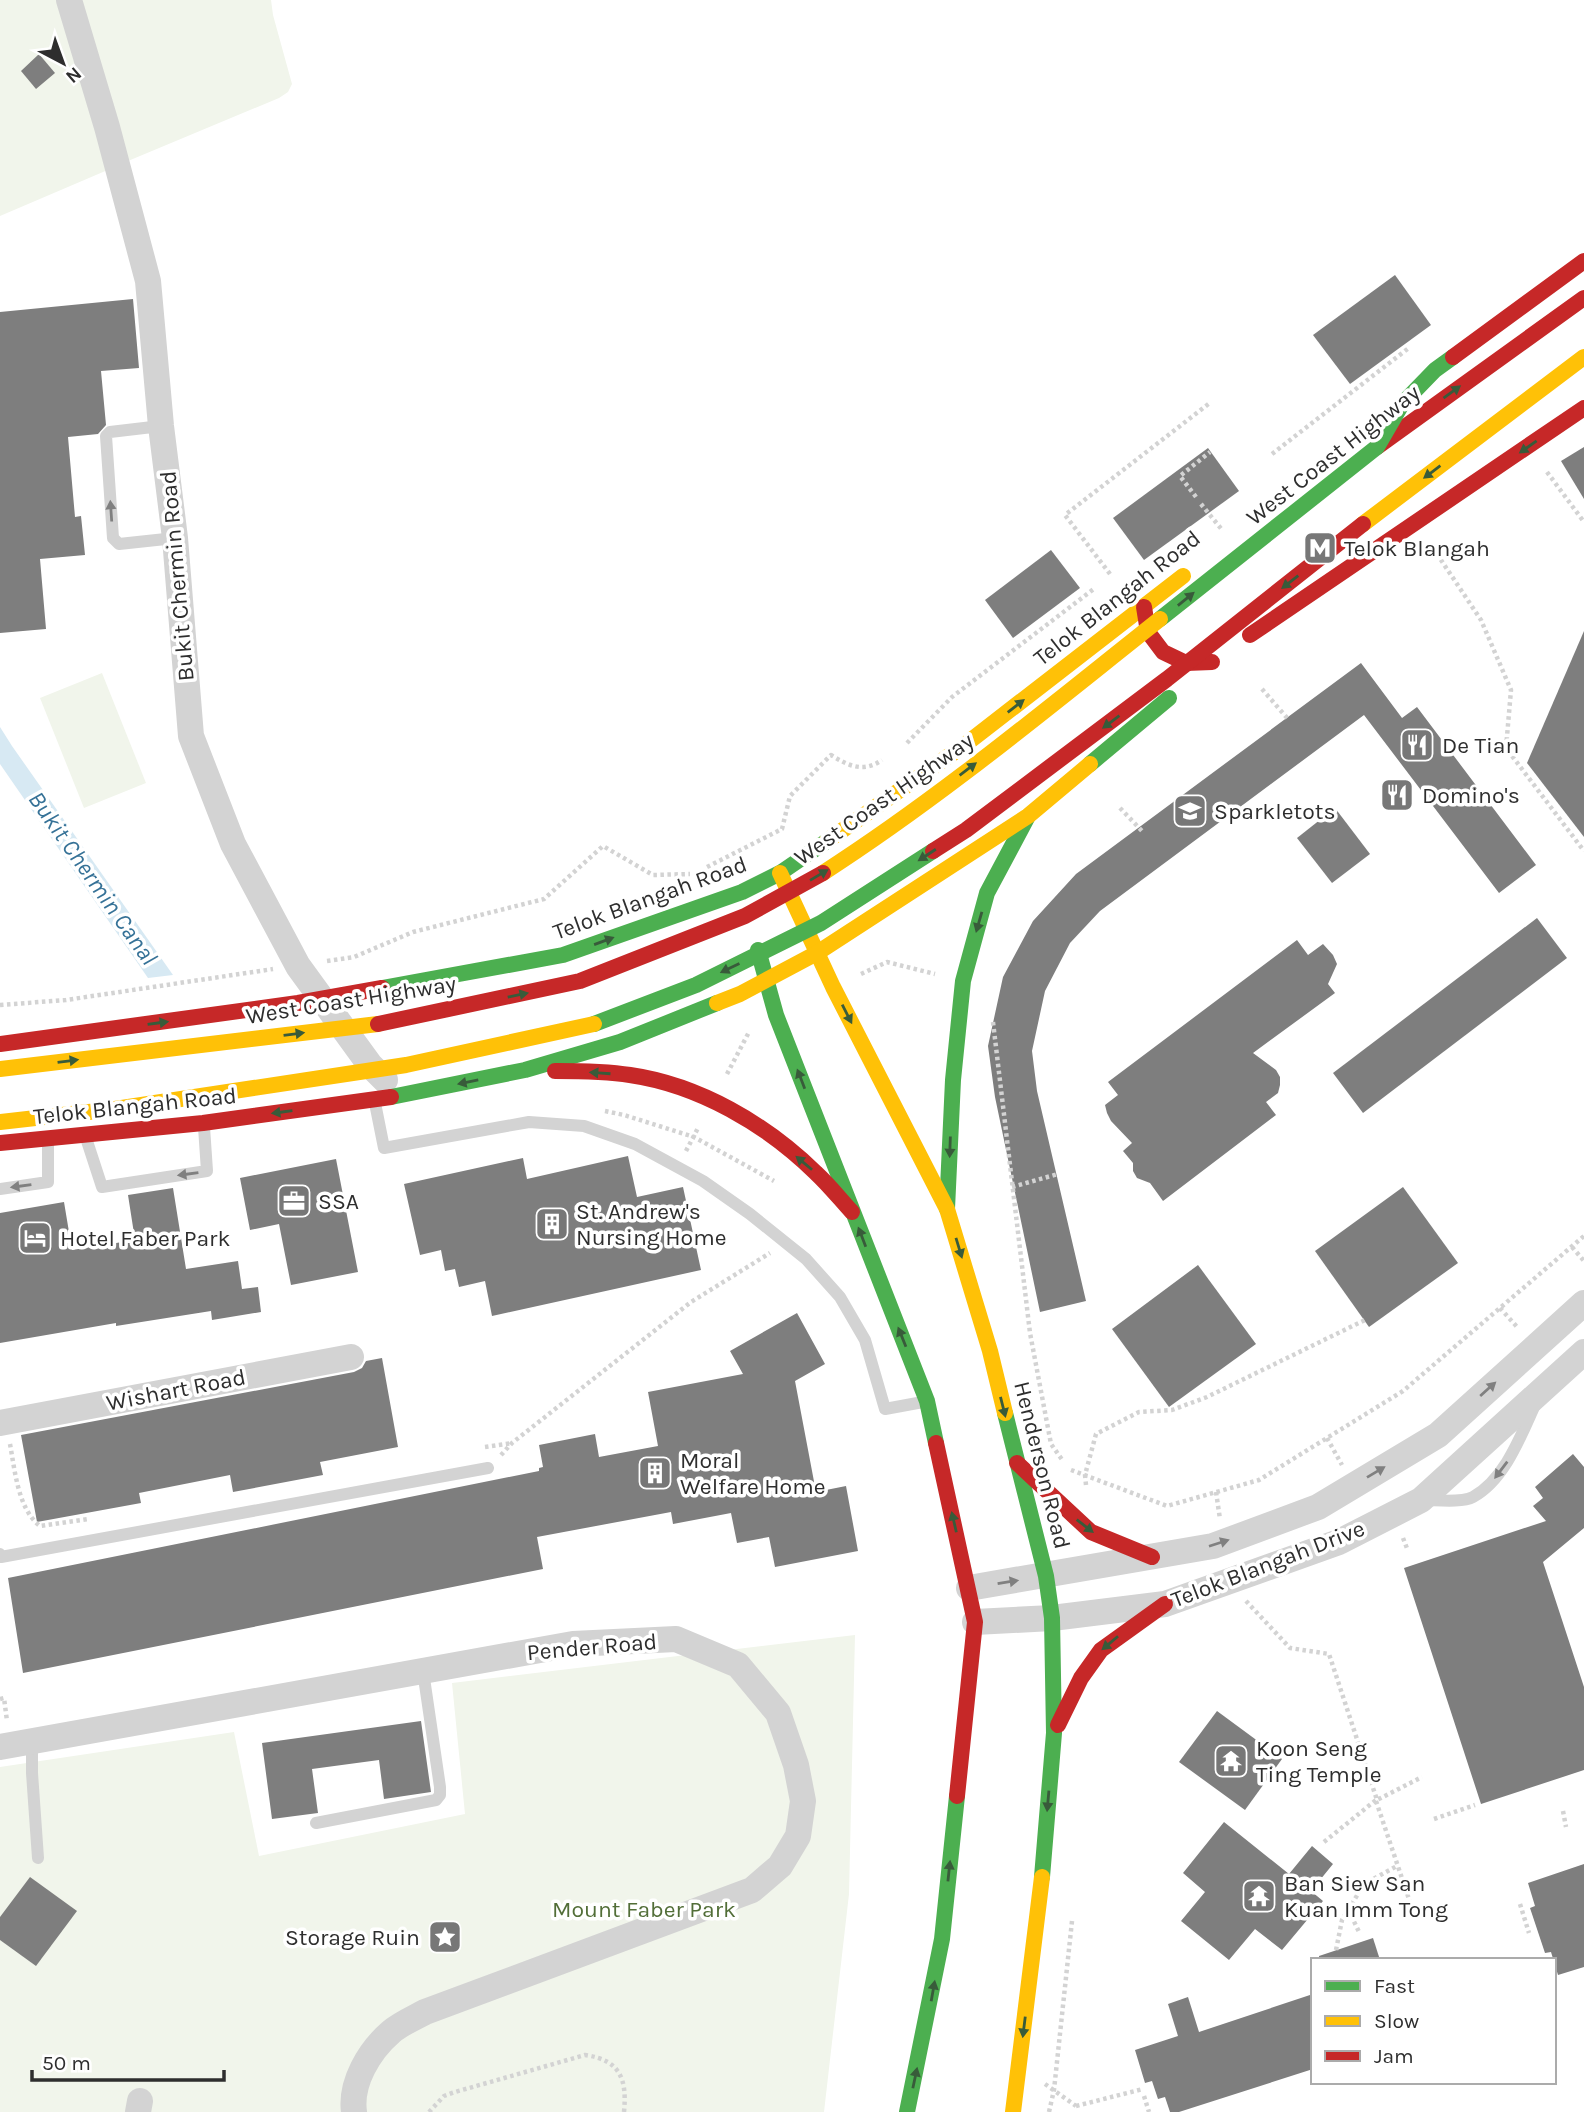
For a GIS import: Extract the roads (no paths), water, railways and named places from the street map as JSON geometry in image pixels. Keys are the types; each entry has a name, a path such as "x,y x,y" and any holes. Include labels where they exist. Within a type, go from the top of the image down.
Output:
{"main road":[{"path":"1377,447 1402,404 1435,370 1584,261"},
{"path":"1367,433 1455,365 1584,276"},
{"name":"West Coast Highway","path":"0,1069 379,1024 580,981 745,916 808,882 874,840 1058,701 1377,447 1584,298"},
{"path":"0,1122 115,1109 406,1066 595,1024 696,985 821,923 966,830 1167,679 1363,524 1584,357"},
{"name":"Telok Blangah Road","path":"0,1143 203,1123 411,1094 525,1070 620,1042 740,993 817,953 1028,816 1212,662 1293,604 1444,505 1584,408"},
{"name":"Telok Blangah Road","path":"0,1044 321,998 564,955 742,892 780,873 966,744 1198,565"},
{"path":"1144,607 1148,632 1163,652 1186,663 1212,662"},
{"path":"947,1209 953,1080 963,981 988,893 1028,816"},
{"name":"Henderson Road","path":"780,873 833,987 947,1209 990,1351 1046,1576 1052,1618 1054,1732 1041,1889 1013,2112"},
{"path":"742,892 776,1015 927,1401 975,1622 942,1939 907,2112"},
{"path":"525,1070 640,1076 712,1101 754,1124 785,1148 815,1172 852,1212"},
{"path":"1017,1463 1091,1532 1152,1557"},
{"path":"1054,1732 1081,1678 1101,1650 1165,1604"}],"street":[{"name":"Bukit Chermin Road","path":"69,0 107,127 148,281 175,538 191,736 233,844 298,965 370,1065 388,1083 411,1094"},
{"name":"Telok Blangah Drive","path":"969,1588 1213,1546 1318,1507 1438,1435 1584,1303"},
{"name":"Telok Blangah Drive","path":"975,1622 1052,1618 1165,1604 1339,1542 1421,1500 1584,1352"},
{"name":"Wishart Road","path":"4,1431 351,1357"},
{"name":"Pender Road","path":"0,1747 573,1644 676,1639 738,1665 778,1713 796,1765 803,1801 799,1836 780,1866 752,1890 425,2012 391,2032 365,2062 352,2099 354,2112"}],"lane":[{"path":"162,426 110,432 106,436 113,538 120,544 175,538"},
{"path":"374,1100 384,1148 528,1122 584,1126 635,1144 703,1181 806,1259 840,1297 865,1340 885,1409 927,1401"},
{"path":"85,1136 102,1187 207,1171 203,1123"},
{"path":"0,1189 48,1182 49,1139"},
{"path":"0,1555 488,1468"},
{"path":"316,1823 436,1800 439,1796 424,1671"},
{"path":"32,1742 38,1858"}],"water":[{"name":"Bukit Chermin Canal","path":"0,727 173,975 148,978 0,764"}],"place":[{"name":"Telok Blangah","path":"1320,548"},
{"name":"De Tian","path":"1417,745"},
{"name":"Domino's","path":"1397,795"},
{"name":"Sparkletots","path":"1190,811"},
{"name":"SSA","path":"294,1201"},
{"name":"St. Andrew's Nursing Home","path":"552,1224"},
{"name":"Hotel Faber Park","path":"35,1238"},
{"name":"Moral Welfare Home","path":"655,1473"},
{"name":"Koon Seng Ting Temple","path":"1231,1761"},
{"name":"Ban Siew San Kuan Imm Tong","path":"1259,1896"},
{"name":"Storage Ruin","path":"445,1937"}],"park label":[{"name":"Mount Faber Park","path":"644,1909"}]}
